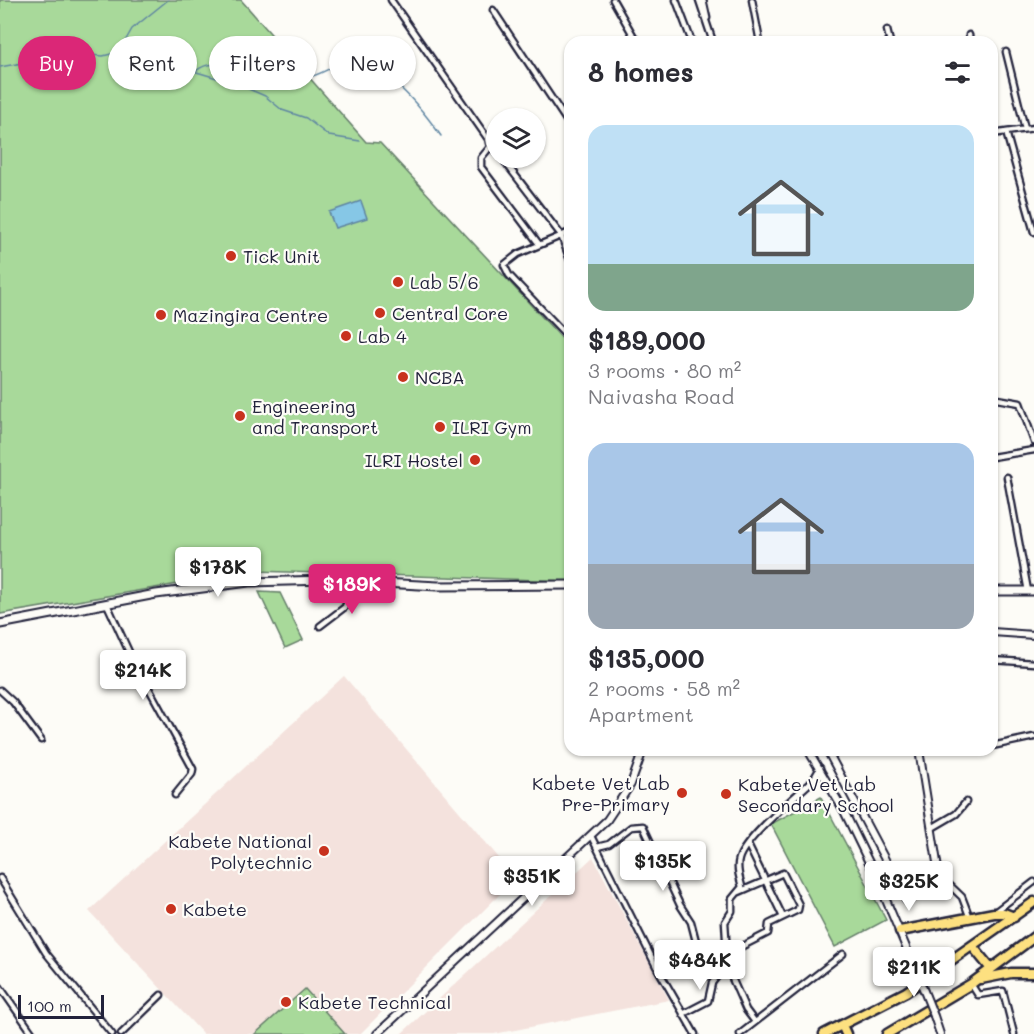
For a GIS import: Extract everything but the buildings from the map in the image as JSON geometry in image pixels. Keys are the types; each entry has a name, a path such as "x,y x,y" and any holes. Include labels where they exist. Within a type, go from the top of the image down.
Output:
{"highway":[{"path":"824,1034 844,1030 906,992 1034,902"},
{"path":"900,931 994,913 1004,913 1014,917"},
{"path":"886,1034 971,984 1034,938"},
{"path":"973,947 991,969"},
{"path":"971,984 996,975 1034,973"}],"main road":[{"path":"0,624 156,594 219,585 327,580 438,586 564,585"},
{"path":"998,591 1031,591"}],"street":[{"path":"392,0 486,136"},
{"path":"613,0 634,36"},
{"path":"676,0 690,36"},
{"path":"701,0 711,36"},
{"path":"752,0 759,36"},
{"path":"493,10 564,117"},
{"path":"886,30 888,36"},
{"path":"1006,52 1025,129"},
{"path":"998,133 1034,128"},
{"path":"1006,132 1034,232"},
{"path":"486,150 481,158 481,167 538,244"},
{"path":"510,168 561,235 564,243"},
{"path":"564,234 538,244 505,262 505,269 564,332"},
{"path":"998,399 1020,403 1034,442"},
{"path":"998,456 1034,450"},
{"path":"1007,477 1031,591"},
{"path":"327,580 347,600"},
{"path":"320,626 345,607 354,581"},
{"path":"107,604 129,652 193,770 175,795"},
{"path":"998,632 1034,635"},
{"path":"998,660 1034,663"},
{"path":"0,690 13,702 41,740"},
{"path":"998,745 1034,737"},
{"path":"377,1034 591,836 621,802 640,756"},
{"path":"812,756 863,849 900,931 940,1032"},
{"path":"830,756 905,900 939,875"},
{"path":"920,756 939,875 962,897 970,919"},
{"path":"727,954 725,922 732,911 732,899 742,887 738,862 748,845 766,824 813,780 820,768"},
{"path":"932,828 956,814 966,802"},
{"path":"597,847 609,844 631,827 643,826 695,931 698,949 718,975"},
{"path":"591,836 694,1034"},
{"path":"748,845 783,917"},
{"path":"739,892 783,873 799,905 798,910 769,924 768,933 758,940 723,958 746,1011 755,1022"},
{"path":"0,878 46,954 112,1034"},
{"path":"994,913 1034,882"},
{"path":"740,1034 843,954"},
{"path":"682,1014 708,1001 712,983 725,966"},
{"path":"971,984 978,995 1003,991 1014,1034"},
{"path":"0,987 33,1034"},
{"path":"121,1034 161,995"}],"shaded area":[{"name":"Kabete National Polytechnic","path":"344,676 516,878 360,1034 203,1034 89,911"},
{"path":"593,857 669,1000 494,1034 401,1034"}],"green space":[{"path":"0,0 241,0 273,36 209,36 209,90 317,90 317,86 366,142 380,143 564,341 564,581 255,571 0,614"},
{"path":"259,592 280,593 303,640 285,648"},
{"path":"821,797 886,920 835,947 771,824"},
{"path":"305,989 345,1034 255,1034"}],"water":[{"path":"361,201 367,218 335,228 329,212"}],"waterway":[{"path":"0,67 72,54 103,56 119,52 132,29 168,0"},
{"path":"197,70 211,65 226,70 251,69 268,63 307,77 341,64 360,64 388,77 401,88 441,136"},
{"path":"197,72 237,84 265,96 282,110 306,118 329,136 360,141"}],"place":[{"name":"Tick Unit","path":"231,256"},
{"name":"Lab 5/6","path":"398,282"},
{"name":"Central Core","path":"380,313"},
{"name":"Mazingira Centre","path":"161,315"},
{"name":"Lab 4","path":"346,336"},
{"name":"NCBA","path":"403,377"},
{"name":"Engineering and Transport","path":"240,416"},
{"name":"ILRI Gym","path":"440,427"},
{"name":"ILRI Hostel","path":"475,460"},
{"name":"Kabete Vet Lab Pre-Primary","path":"682,793"},
{"name":"Kabete Vet Lab Secondary School","path":"726,794"},
{"name":"Kabete National Polytechnic","path":"324,851"},
{"name":"Kabete","path":"171,909"},
{"name":"Kabete Technical","path":"286,1002"}]}
